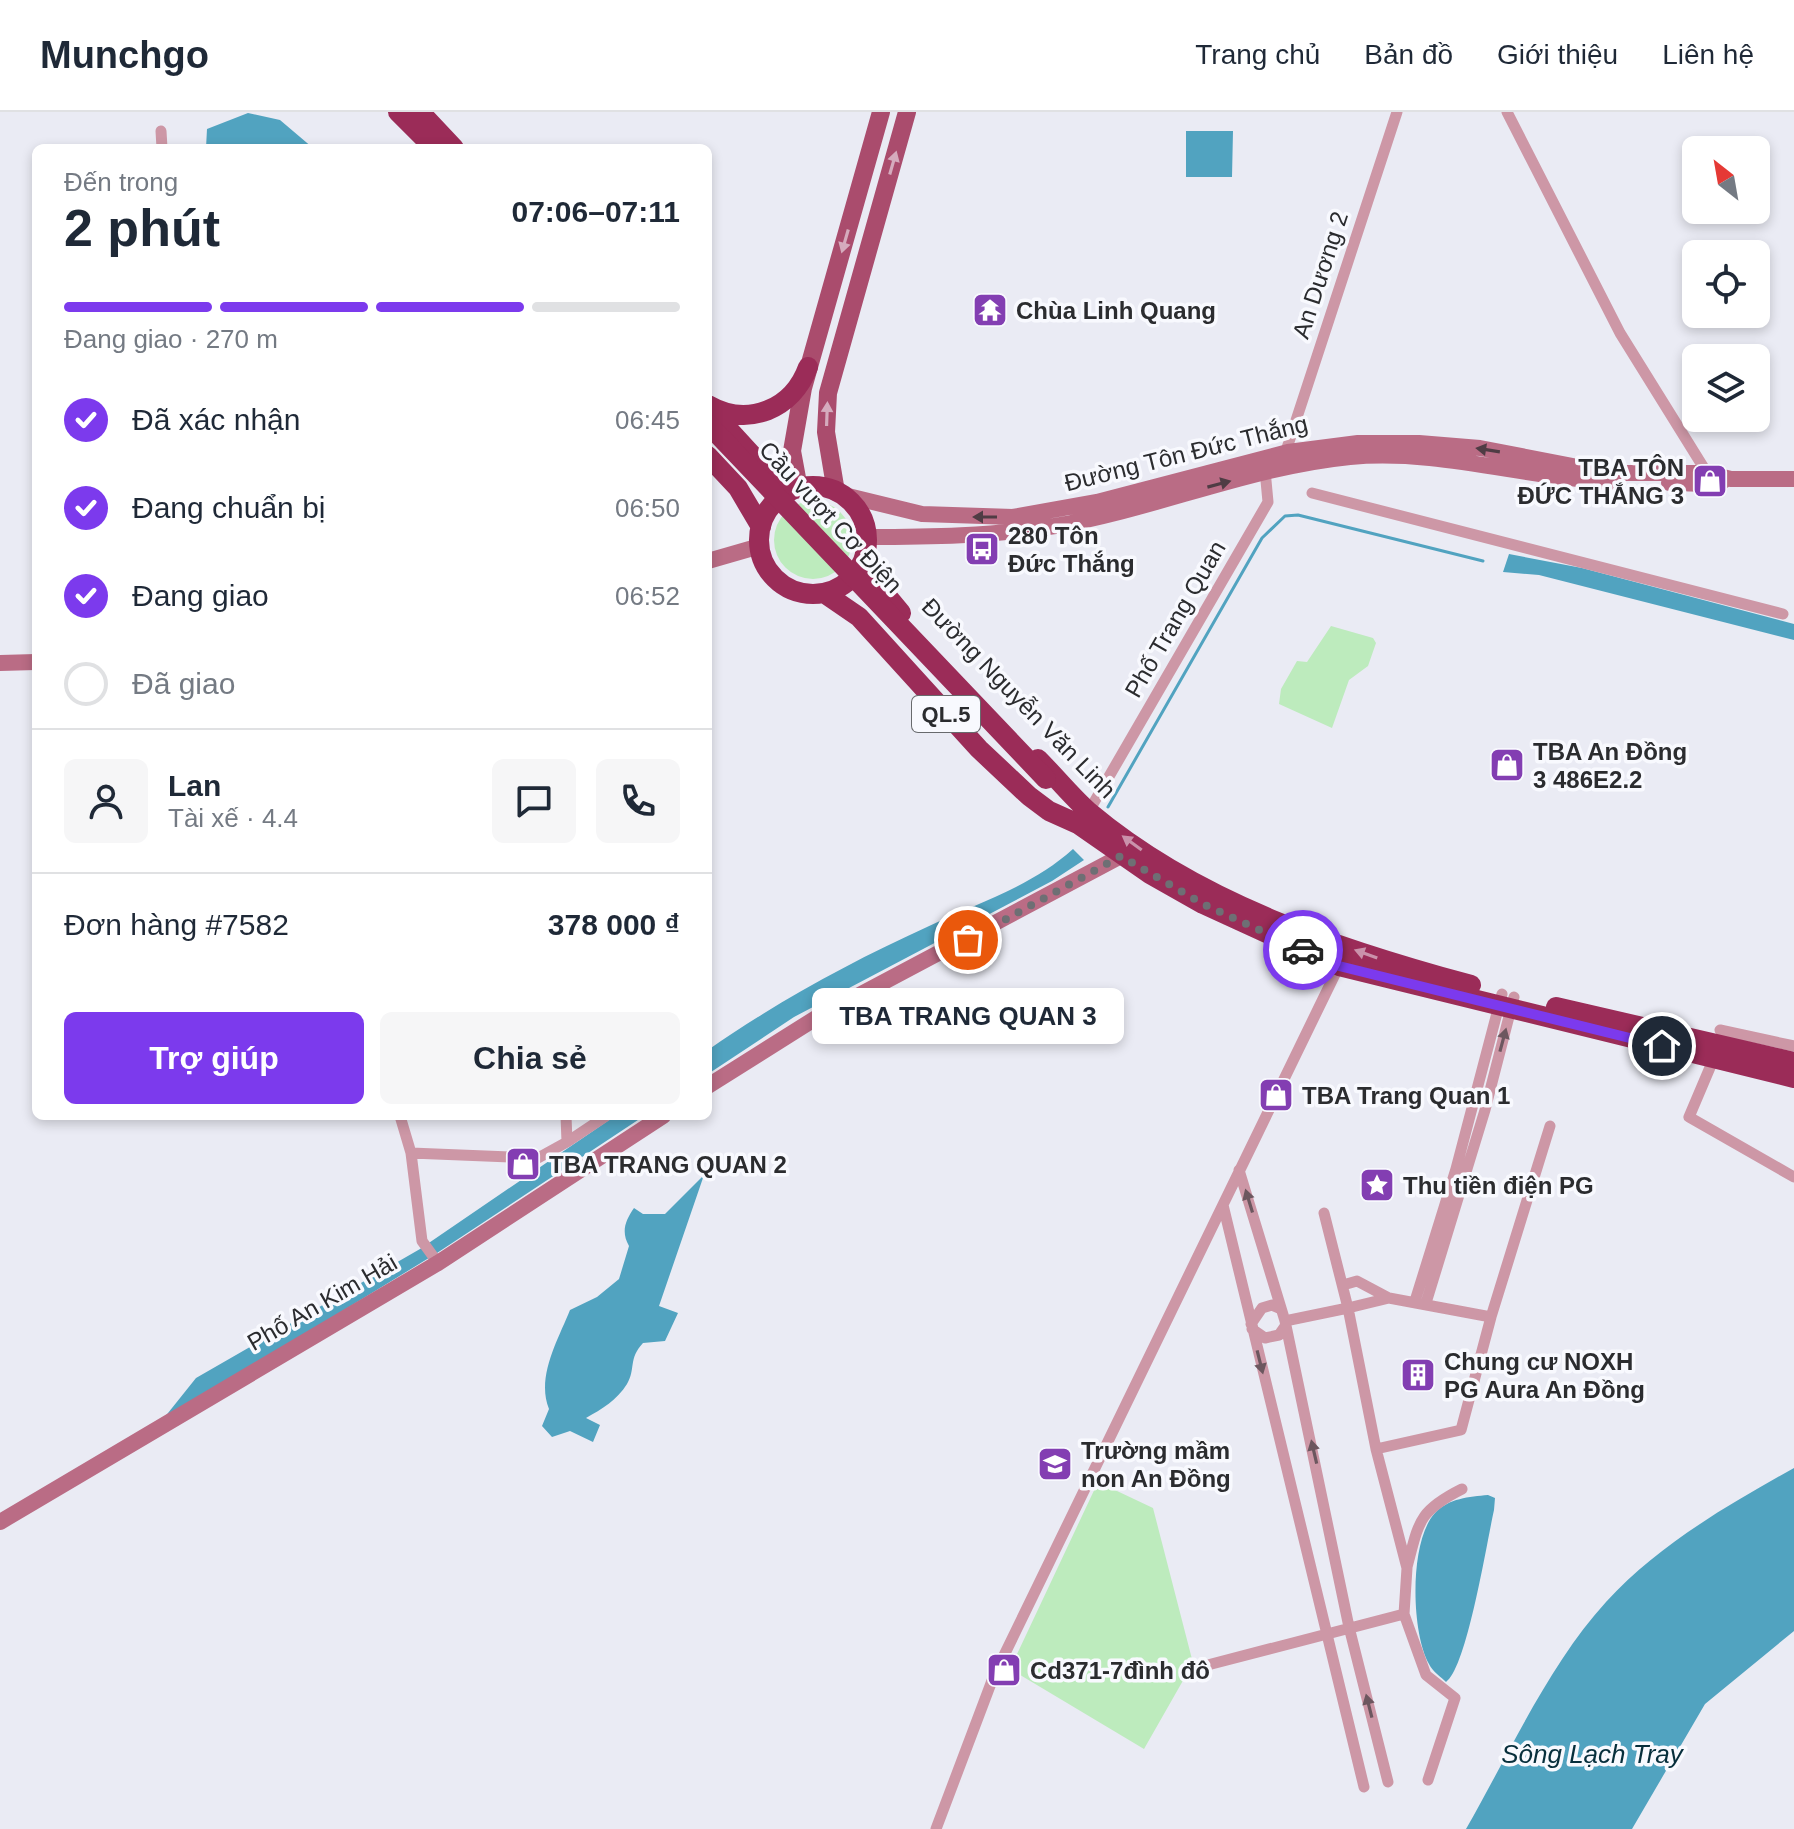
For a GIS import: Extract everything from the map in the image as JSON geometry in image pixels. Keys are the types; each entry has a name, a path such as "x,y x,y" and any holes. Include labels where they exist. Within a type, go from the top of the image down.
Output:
{"highway":[{"path":"398,112 430,144"},
{"path":"420,112 450,144"},
{"path":"712,407 738,416 767,412 796,391 808,367"},
{"path":"712,410 793,491"},
{"name":"Cầu vượt Cơ Điện","path":"712,428 1041,784"},
{"name":"Cầu vượt Cơ Điện","path":"712,447 1041,784 1083,818"},
{"path":"712,460 738,488 760,536 765,564 782,584 806,593 824,593 854,575 866,545 860,515 840,494 818,487 793,491 769,510 760,536"},
{"name":"Đường Nguyễn Văn Linh","path":"866,545 873,577 886,597 1083,818 1121,856 1203,904 1339,966 1794,1062"},
{"name":"Đường Nguyễn Văn Linh","path":"824,593 859,617 997,767 1039,804 1083,818 1258,915 1507,1001 1794,1078"}],"main road":[{"path":"793,491 792,451 808,367 881,112"},
{"path":"840,494 826,432 826,406 907,112"},
{"path":"821,324 822,332 830,339 845,330"},
{"name":"Đường Tôn Đức Thắng","path":"840,494 922,514 1013,517 1097,502 1288,452 1358,443 1419,443 1480,448 1609,473 1707,473 1731,479 1794,479"},
{"name":"Đường Tôn Đức Thắng","path":"866,545 1055,526 1263,471 1308,463 1398,455 1463,460 1580,480 1711,484 1731,479"},
{"path":"712,559 760,536"},
{"path":"0,663 32,662"},
{"path":"712,1083 816,1018 1121,856"},
{"name":"Phố An Kim Hải","path":"0,1522 436,1261 657,1120"}],"street":[{"name":"An Dương 2","path":"1288,452 1397,112"},
{"path":"1507,112 1620,333 1707,473"},
{"path":"161,131 162,144"},
{"path":"1263,471 1288,452"},
{"name":"Phố Trang Quan","path":"1083,818 1268,502 1263,471"},
{"path":"1312,493 1783,614"},
{"path":"936,1829 993,1678 1339,966"},
{"path":"1420,1302 1459,1157 1507,1001"},
{"path":"1720,1030 1794,1046"},
{"path":"1714,1058 1689,1117 1794,1177"},
{"path":"401,1120 411,1153 424,1243 436,1261"},
{"path":"566,1120 567,1142"},
{"path":"411,1153 538,1158 600,1120"},
{"path":"1376,1449 1461,1430 1491,1317 1550,1126"},
{"path":"1239,1170 1285,1323 1349,1627 1388,1782"},
{"path":"1223,1204 1364,1787"},
{"path":"1324,1213 1343,1285 1376,1449 1407,1568"},
{"path":"1343,1285 1357,1281 1389,1298 1491,1317"},
{"path":"1285,1323 1389,1298"},
{"path":"1252,1326 1262,1308 1272,1305 1281,1309"},
{"path":"1252,1326 1265,1338 1279,1335 1285,1323"},
{"path":"1428,1780 1455,1698 1426,1675 1404,1614 1407,1568 1423,1514 1439,1500 1462,1489"},
{"path":"1200,1667 1404,1614"}],"green space":[{"path":"813,501 828,504 841,512 849,525 852,540 849,555 841,568 828,576 813,579 798,576 785,568 777,555 774,540 777,525 785,512 798,504"},
{"path":"1331,626 1373,638 1376,643 1368,666 1349,680 1332,728 1279,704 1281,689 1297,661 1307,662"},
{"path":"1098,1482 1153,1508 1193,1663 1144,1749 1010,1669"}],"water":[{"path":"248,113 280,120 308,144 206,144 207,129"},
{"path":"1186,131 1233,131 1232,177 1186,177"},
{"path":"1509,554 1582,568 1794,624 1794,640 1539,575 1503,572"},
{"path":"1073,849 1084,860 1052,881 794,1017 712,1071 712,1047 760,1016 871,954 1022,884"},
{"path":"609,1120 638,1120 437,1253 160,1423 196,1378 420,1249"},
{"path":"704,1175 659,1306 678,1313 665,1341 643,1343 635,1354 630,1379 623,1390 609,1404 586,1418 600,1425 593,1442 570,1431 552,1437 542,1426 549,1409 545,1384 555,1346 570,1310 597,1297 619,1279 629,1246 625,1227 634,1208 643,1214 665,1214"},
{"name":"Sông Lạch Tray","path":"1794,1468 1794,1631 1705,1704 1632,1829 1466,1829 1530,1711 1566,1653 1606,1602 1671,1544"},
{"path":"1488,1495 1495,1498 1494,1510 1469,1630 1454,1672 1446,1682 1429,1664 1419,1631 1416,1587 1421,1544 1427,1526 1441,1508 1460,1499"}],"waterway":[{"path":"1108,807 1262,538 1285,516 1298,515 1483,561"}],"way so far":[{"path":"968,940 1121,856 1203,904 1303,950"}],"place":[{"name":"Chùa Linh Quang","path":"990,310"},
{"name":"TBA TÔN ĐỨC THẮNG 3","path":"1710,481"},
{"name":"280 Tôn Đức Thắng","path":"982,549"},
{"name":"TBA An Đồng 3 486E2.2","path":"1507,765"},
{"name":"TBA TRANG QUAN 3","path":"968,940"},
{"name":"TBA Trang Quan 1","path":"1276,1095"},
{"name":"TBA TRANG QUAN 2","path":"523,1164"},
{"name":"Thu tiền điện PG","path":"1377,1185"},
{"name":"Chung cư NOXH PG Aura An Đồng","path":"1418,1375"},
{"name":"Trường mầm non An Đồng","path":"1055,1464"},
{"name":"Cd371-7đình đô","path":"1004,1670"}],"route":[{"path":"1303,950 1339,966 1662,1046"}]}
